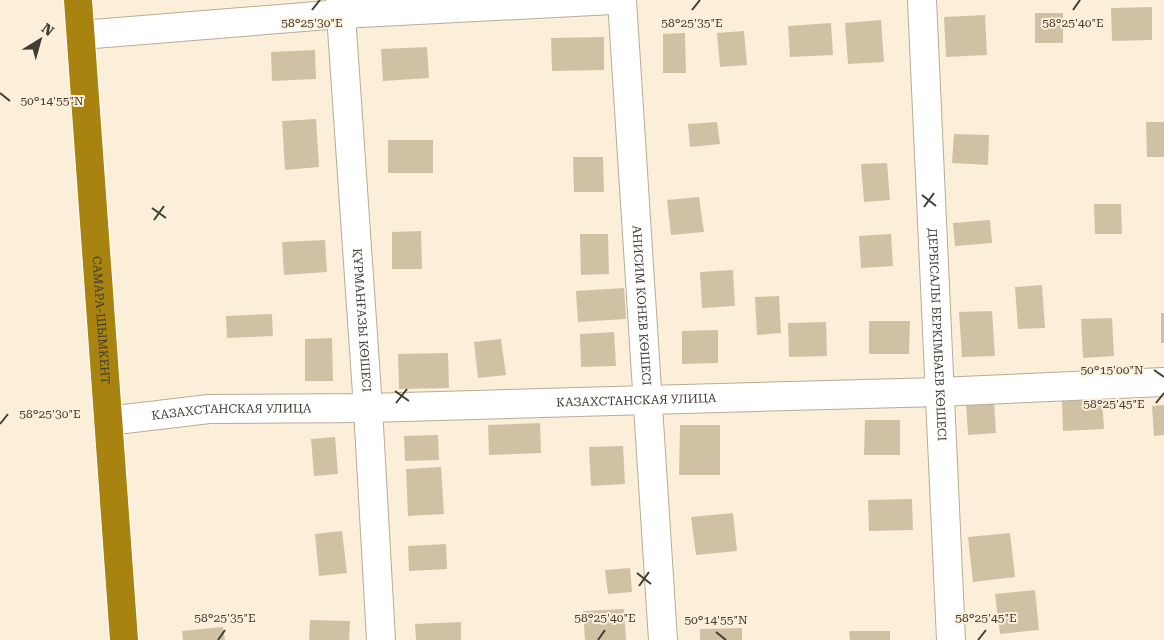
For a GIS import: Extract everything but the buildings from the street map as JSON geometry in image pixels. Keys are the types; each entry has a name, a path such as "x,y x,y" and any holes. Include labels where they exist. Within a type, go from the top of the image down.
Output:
{"highway":[{"name":"САМАРА-ШЫМКЕНТ","path":"78,0 124,640"}],"street":[{"path":"81,35 340,7 613,0"},
{"name":"АНИСИМ КОНЕВ КӨШЕСІ","path":"622,0 664,640"},
{"name":"ДЕРБІСАЛЫ БЕРКІМБАЕВ КӨШЕСІ","path":"922,0 951,640"},
{"name":"ҚҰРМАНҒАЗЫ КӨШЕСІ","path":"340,7 368,408 381,640"},
{"name":"КАЗАХСТАНСКАЯ УЛИЦА","path":"108,421 209,409 368,408 939,392 1164,382"}]}
